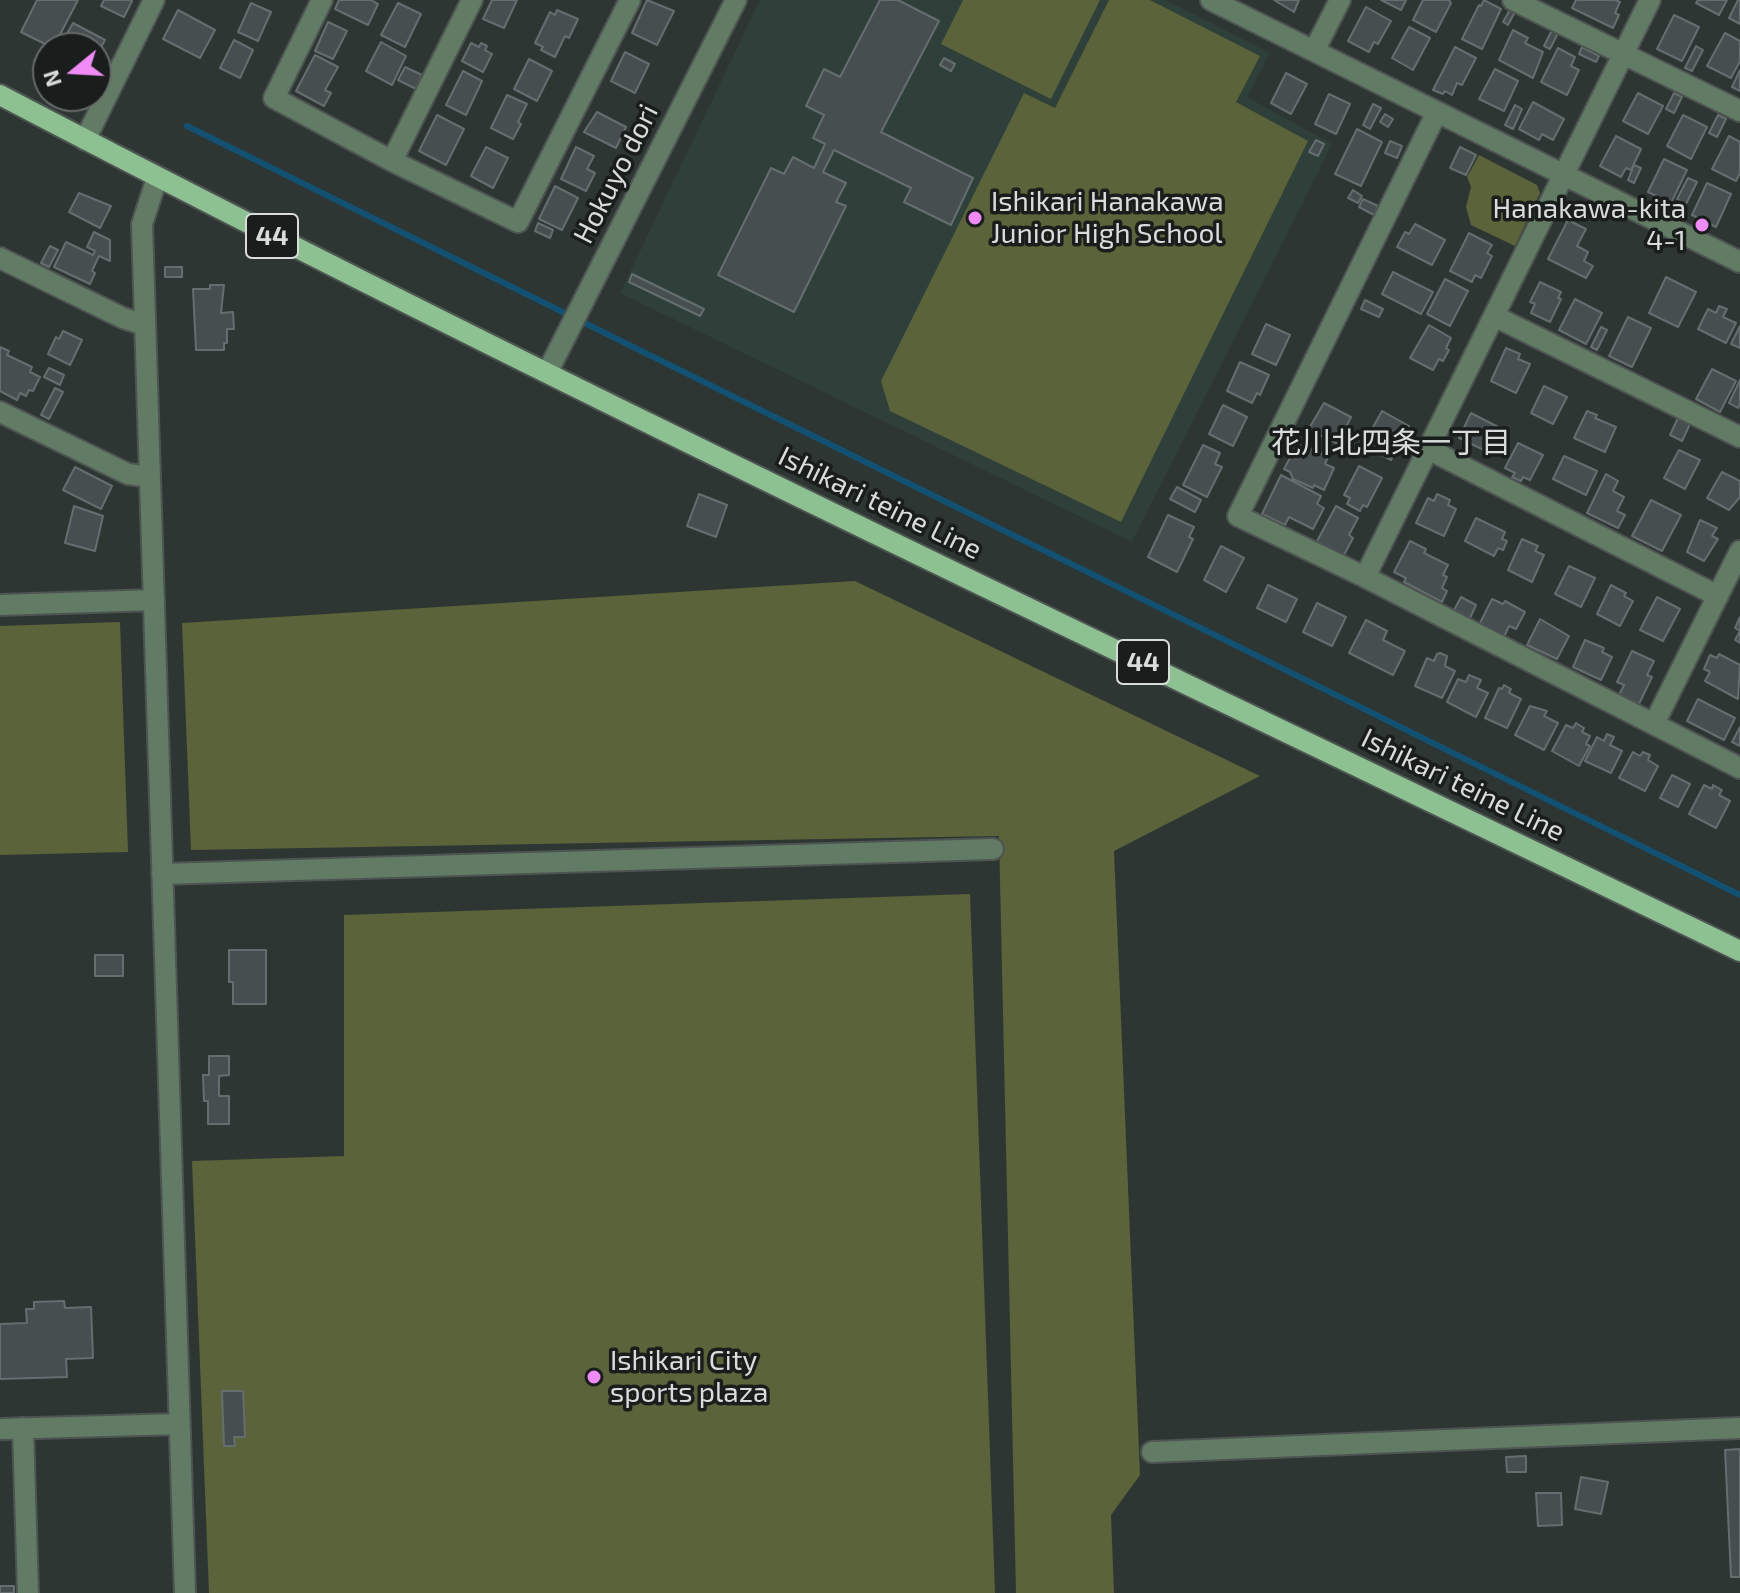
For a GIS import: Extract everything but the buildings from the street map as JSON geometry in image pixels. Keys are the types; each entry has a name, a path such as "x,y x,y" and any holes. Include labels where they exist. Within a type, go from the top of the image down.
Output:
{"main road":[{"name":"Ishikari teine Line","path":"0,95 157,178 547,373 1740,951"}],"street":[{"path":"85,140 154,0"},
{"path":"322,0 274,98 392,161 518,222 630,0"},
{"path":"392,161 472,0"},
{"name":"Hokuyo dori","path":"547,373 736,0"},
{"path":"1211,0 1740,262"},
{"path":"1314,51 1340,0"},
{"path":"1513,0 1740,111"},
{"path":"1365,577 1650,0"},
{"path":"1437,112 1238,516 1365,577 1740,768"},
{"path":"157,178 142,224 185,1593"},
{"path":"0,258 123,318 145,325"},
{"path":"1494,316 1740,437"},
{"path":"3,419 128,474 150,477"},
{"path":"1428,449 1718,596"},
{"path":"1654,724 1740,551"},
{"path":"0,605 154,600"},
{"path":"162,874 993,849"},
{"path":"0,1429 179,1424"},
{"path":"23,1428 28,1593"},
{"path":"1152,1452 1740,1428"}],"shaded area":[{"name":"Ishikari Hanakawa Junior High School","path":"760,0 1166,0 1270,53 1247,97 1332,144 1132,542 620,293"}],"green space":[{"path":"963,0 1100,0 1051,99 941,44"},
{"path":"1109,0 1150,0 1260,56 1236,102 1308,141 1121,522 890,411 881,381 1024,93 1055,108"},
{"path":"1479,155 1537,185 1540,193 1515,246 1471,225 1466,207 1471,187 1467,177"},
{"path":"855,581 1260,776 1114,851 1140,1475 1111,1515 1114,1593 1016,1593 999,836 191,850 182,623"},
{"path":"120,622 128,852 0,855 0,626"},
{"name":"Ishikari City sports plaza","path":"970,894 995,1593 209,1593 192,1161 344,1156 344,915"}],"waterway":[{"path":"187,126 1740,895"}],"place":[{"name":"Ishikari Hanakawa Junior High School","path":"975,218"},
{"name":"Hanakawa-kita 4-1","path":"1702,225"},
{"name":"Ishikari City sports plaza","path":"594,1377"}],"district":[{"name":"花川北四条一丁目","path":"1391,443"}]}
